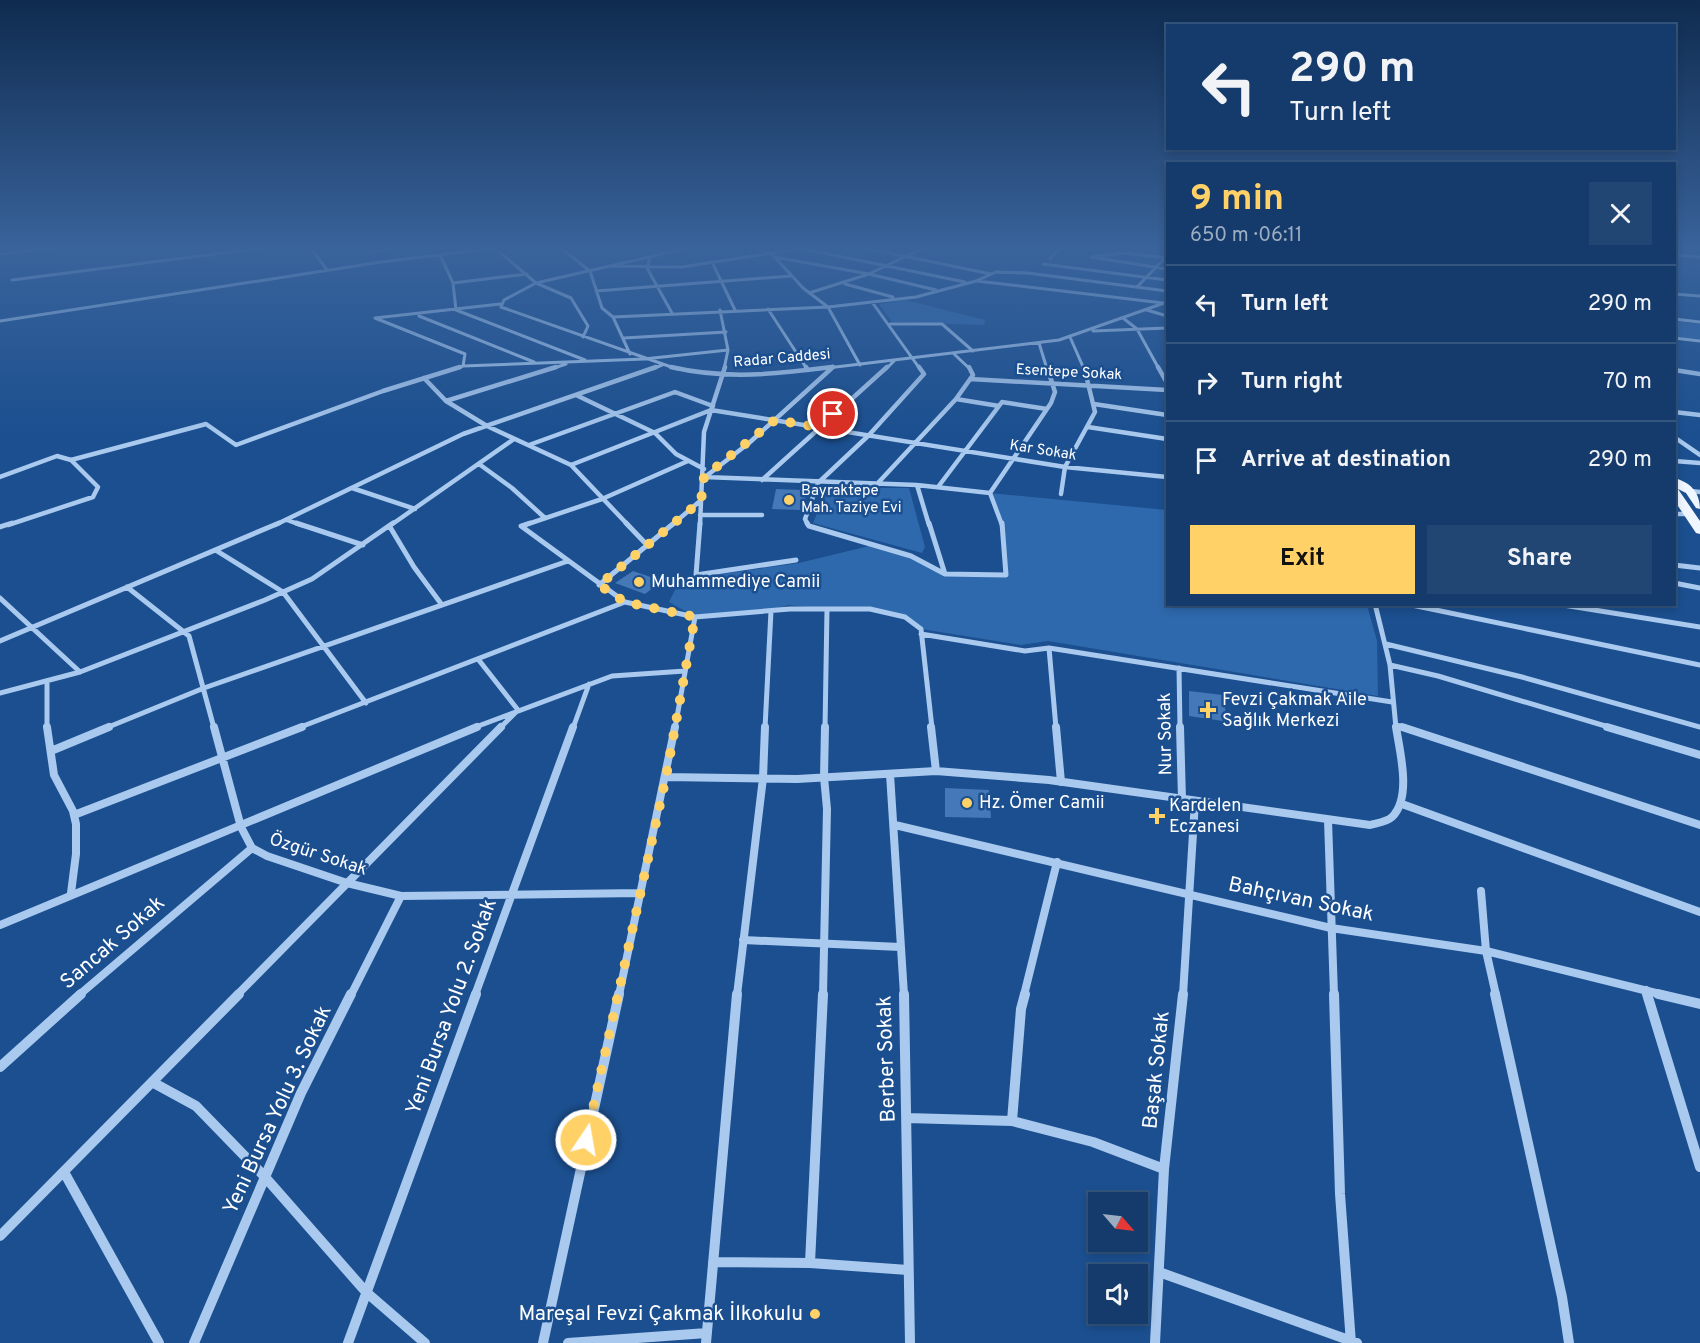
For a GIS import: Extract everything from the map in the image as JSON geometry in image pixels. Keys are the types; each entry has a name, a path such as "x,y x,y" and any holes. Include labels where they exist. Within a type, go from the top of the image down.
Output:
{"main road":[{"path":"1683,493 1696,509 1700,530"}],"street":[{"path":"0,321 66,311"},
{"path":"449,311 375,318 465,354 463,366"},
{"path":"458,311 589,361"},
{"name":"Radar Caddesi","path":"509,311 662,365 690,373 723,376 860,365 1039,344 1070,337 1144,311"},
{"path":"579,311 588,326 582,337"},
{"path":"605,311 613,317 630,354"},
{"path":"613,317 709,311"},
{"path":"720,311 728,350 723,376 704,432 704,477 696,575 796,560"},
{"path":"769,311 808,370"},
{"path":"830,311 860,365"},
{"path":"879,311 924,374 869,435 818,483 806,519 809,526 911,556 945,574 1006,575 1004,529 990,493"},
{"path":"1148,311 1166,316"},
{"path":"415,314 537,363"},
{"path":"1123,318 1137,329 1166,381"},
{"path":"1676,319 1700,322"},
{"path":"890,324 942,324 973,351"},
{"path":"1087,331 1166,328"},
{"path":"624,338 726,332"},
{"path":"1061,494 1065,467 1095,412 1090,386 1070,337"},
{"path":"1676,338 1700,341"},
{"path":"990,493 1047,409 1055,392 1039,344"},
{"path":"71,460 206,424 236,445 463,366 644,359 728,350"},
{"path":"877,484 956,399 973,375 970,368 953,353"},
{"path":"762,480 818,427 895,360"},
{"path":"446,401 575,362"},
{"path":"1157,363 1166,363"},
{"path":"0,641 217,551 454,439 662,365"},
{"path":"704,477 775,420 833,367"},
{"path":"1676,370 1700,374"},
{"path":"424,378 446,401 487,426 571,465 648,546"},
{"name":"Esentepe Sokak","path":"970,379 1166,390"},
{"name":"Kar Sokak","path":"529,445 675,392 712,408 775,420 1065,467 1166,477"},
{"path":"576,395 655,433 676,454 704,469"},
{"path":"956,399 999,406"},
{"path":"938,487 1002,402 1047,409"},
{"path":"1094,404 1166,415"},
{"path":"571,465 655,433 712,408"},
{"path":"1676,412 1700,415"},
{"path":"1088,427 1166,439"},
{"path":"1676,437 1700,455"},
{"path":"0,693 80,672 312,579 514,439"},
{"path":"0,477 57,456 71,460 98,487 93,497 0,527"},
{"path":"688,461 602,498 521,526 625,602 695,617 827,609 870,609 904,617 921,630 936,771"},
{"path":"1676,461 1700,463"},
{"path":"479,464 512,488 544,518"},
{"path":"704,477 917,485 990,493"},
{"path":"917,485 945,574"},
{"path":"352,488 415,509"},
{"path":"599,585 701,501"},
{"path":"1676,514 1696,509"},
{"path":"700,514 762,515"},
{"path":"286,520 363,545"},
{"path":"390,527 414,567 442,605"},
{"path":"217,551 283,592 326,645 366,703"},
{"path":"51,751 204,688 568,561"},
{"path":"1676,565 1700,568"},
{"path":"1676,583 1700,588"},
{"path":"128,588 184,630"},
{"path":"0,598 80,672"},
{"path":"74,815 625,602"},
{"path":"666,777 824,777 936,771 1061,782 1370,825 1390,819 1402,804 1401,759 1392,702 1390,665 1376,606"},
{"path":"1417,606 1700,665"},
{"path":"1569,606 1700,627"},
{"path":"810,1263 826,942 827,809 824,777 827,609"},
{"path":"568,1343 706,1338 743,940 763,778 771,611"},
{"path":"543,1343 666,777 695,617"},
{"name":"Özgür Sokak","path":"184,630 189,636 224,757 241,827 252,848 347,883 401,896 640,893"},
{"path":"921,634 1025,651 1049,648 1392,702"},
{"path":"1386,644 1522,677 1700,727"},
{"path":"1049,648 1061,782"},
{"path":"478,659 518,710"},
{"path":"1390,665 1438,676 1700,755"},
{"name":"Nur Sokak","path":"1179,668 1182,799"},
{"path":"0,925 71,893 241,827 518,710 612,676 636,672 685,671"},
{"path":"47,681 46,715 51,751 58,785 74,815 76,854 71,893"},
{"name":"Yeni Bursa Yolu 2. Sokak","path":"348,1343 589,684"},
{"path":"0,1236 518,710"},
{"path":"1396,724 1700,825"},
{"name":"Berber Sokak","path":"890,774 896,825 907,1118 910,1343"},
{"name":"Başak Sokak","path":"1155,1343 1164,1169 1183,999 1187,893 1195,801"},
{"path":"1402,804 1700,912"},
{"path":"1159,1272 1353,1342 1340,1194 1328,820"},
{"name":"Bahçıvan Sokak","path":"896,825 1331,928 1486,951 1700,1004"},
{"name":"Sancak Sokak","path":"0,1067 42,1028 252,848"},
{"path":"1012,1121 1021,1009 1057,862"},
{"path":"1481,891 1486,951 1559,1286 1569,1343"},
{"name":"Yeni Bursa Yolu 3. Sokak","path":"194,1343 301,1093 401,896"},
{"path":"743,940 900,947"},
{"path":"1646,990 1700,1167"},
{"path":"152,1082 196,1106 265,1177 366,1292 425,1343"},
{"path":"907,1118 1012,1121 1093,1142 1164,1169"},
{"path":"64,1172 159,1343"},
{"path":"713,1262 810,1263 908,1270"}],"shaded area":[{"path":"884,311 948,311 985,320 984,325 892,322"},
{"path":"1676,321 1700,324 1700,339 1676,337"},
{"path":"828,488 909,488 925,547 922,553 813,523"},
{"path":"990,493 1166,510 1166,606 1367,606 1377,641 1378,696 1048,641 1021,645 921,629 905,617 870,609 827,609 788,605 771,611 695,617 669,602 680,580 799,563 873,545 911,556 945,574 1006,575 1004,529"}],"building":[{"name":"Bayraktepe Mah. Taziye Evi","path":"776,489 802,490 802,494 806,494 804,506 800,506 800,510 772,509"},
{"name":"Muhammediye Camii","path":"633,571 662,581 645,594 615,583"},
{"name":"Fevzi Çakmak Aile Sağlık Merkezi","path":"1189,691 1223,695 1226,714 1223,721 1189,716"},
{"name":"Hz. Ömer Camii","path":"945,788 989,790 991,818 945,817"}],"place":[{"name":"Bayraktepe Mah. Taziye Evi","path":"789,500"},
{"name":"Muhammediye Camii","path":"639,582"},
{"name":"Fevzi Çakmak Aile Sağlık Merkezi","path":"1208,710"},
{"name":"Hz. Ömer Camii","path":"967,803"},
{"name":"Kardelen Eczanesi","path":"1157,816"},
{"name":"Mareşal Fevzi Çakmak İlkokulu","path":"815,1314"}],"route":[{"path":"586,1140 666,777 695,617 625,602 599,585 701,501 704,477 775,420 818,427 833,414"}]}
